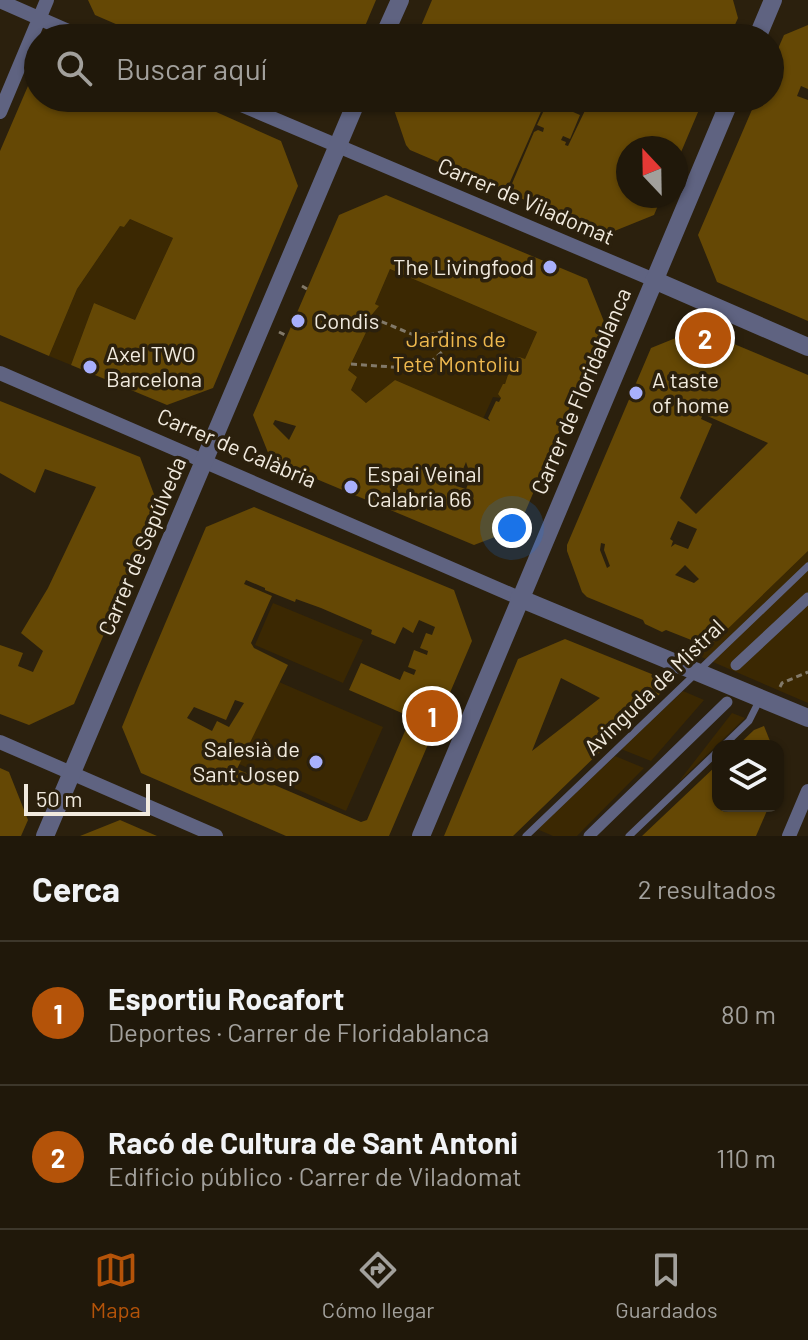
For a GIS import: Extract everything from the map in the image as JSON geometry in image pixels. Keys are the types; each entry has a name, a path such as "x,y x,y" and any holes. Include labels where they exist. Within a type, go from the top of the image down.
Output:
{"street":[{"path":"38,24 47,0"},
{"path":"389,24 400,0"},
{"path":"763,24 773,0"},
{"path":"0,1 52,24"},
{"path":"0,112 24,56"},
{"name":"Carrer de Viladomat","path":"258,112 808,347"},
{"name":"Carrer de Sepúlveda","path":"45,836 352,112"},
{"name":"Carrer de Floridablanca","path":"421,836 725,112"},
{"name":"Carrer de Calàbria","path":"0,373 519,598 808,718"},
{"name":"Avinguda de Mistral","path":"736,665 808,598"},
{"path":"589,836 727,702"},
{"path":"0,742 216,836"},
{"path":"789,836 808,791"}],"lane":[{"name":"Avinguda de Mistral","path":"526,836 808,566"},
{"path":"729,740 749,721 760,699"},
{"path":"629,836 712,757"}],"path":[{"path":"302,286 307,289"},
{"path":"351,364 406,368 427,365 443,351 446,331 419,337 370,317"},
{"path":"279,332 287,336"},
{"path":"782,683 808,672"}],"green space":[{"path":"130,219 173,238 135,320 94,303 71,365 49,356 77,289 120,226 124,227"},
{"name":"Jardins de Tete Montoliu","path":"390,269 537,332 525,359 513,359 505,384 498,394 501,398 493,397 483,419 395,380 366,403 351,390 357,377 348,370 378,306 375,304"},
{"path":"808,551 808,703 699,656"},
{"path":"273,603 363,640 343,683 255,645"},
{"path":"279,682 383,727 346,811 239,764"},
{"path":"683,691 704,700 651,761 621,749"},
{"path":"732,713 745,718 722,740 712,740 712,750 680,780"},
{"path":"615,756 644,768 577,836 553,836 537,829"}],"building":[{"path":"88,0 376,0 366,24 116,24 95,15"},
{"path":"432,0 733,0 738,18 735,24 422,24"},
{"path":"808,25 808,89 801,86 797,96 808,100 808,321 717,282 698,235 751,112 784,112 784,35"},
{"path":"24,95 24,112 216,112 281,141 298,186 213,388 167,405 71,365 94,303 135,320 173,238 130,219 124,227 120,226 77,289 49,356 0,335 0,151"},
{"path":"395,112 541,112 506,191 410,150"},
{"path":"543,112 573,112 580,115 570,139 563,136 561,140 566,142 568,146 584,112 698,112 688,136 616,136 616,208 657,208 654,215 607,234 508,193 534,132 543,132 544,128 537,125"},
{"path":"386,195 587,279 605,324 516,529 474,545 271,460 253,415 339,215","holes":["390,269 537,332 525,359 513,359 505,384 498,394 501,398 499,402 496,401 488,418 490,421 395,380 366,403 351,390 357,377 348,370 371,322 370,317 379,306 375,304","275,420 296,426 289,440 273,424","466,462 471,477 479,480 476,485 469,482 466,489 456,486"]},
{"path":"698,329 808,375 808,551 709,647 666,630 662,632 643,620 587,597 582,592 567,551 651,348","holes":["703,414 768,443 696,514 680,498 712,424 701,419","678,521 697,529 688,549 675,544 671,547 673,541 670,539","601,543 605,544 610,566 607,568 600,550","685,565 699,579 694,583 675,575"]},
{"path":"0,401 140,457 161,513 150,527 74,704 29,725 0,714 0,645 23,653 18,666 33,672 43,651 21,633 48,588 96,487 45,469 35,493 0,473"},
{"path":"254,507 454,590 472,641 389,836 286,836 141,773 122,727 206,527","holes":["246,580 295,602 296,599 321,608 372,630 371,634 395,644 403,627 413,633 419,620 435,627 432,635 426,633 420,648 428,651 427,655 414,650 408,667 416,670 414,675 404,671 400,680 361,663 349,690 411,717 367,820 361,822 237,769 288,665 254,648 251,643 272,596 244,584","235,700 244,703 229,727 217,721 212,731 187,718 194,707 226,720"]},
{"path":"565,639 664,679 666,688 513,836 444,836 518,659","holes":["561,678 600,698 532,751"]},
{"path":"764,726 770,740 743,740"},
{"path":"0,768 9,772 28,820 21,836 0,836"},
{"path":"712,770 712,812 766,812 756,836 642,836"},
{"path":"120,820 157,836 80,836"}],"place":[{"name":"The Livingfood","path":"550,267"},
{"name":"Condis","path":"298,321"},
{"name":"Racó de Cultura de Sant Antoni","path":"705,338"},
{"name":"Axel TWO Barcelona","path":"90,367"},
{"name":"A taste of home","path":"636,393"},
{"name":"Espai Veinal Calabria 66","path":"351,487"},
{"name":"Esportiu Rocafort","path":"432,716"},
{"name":"Salesià de Sant Josep","path":"316,762"}]}
